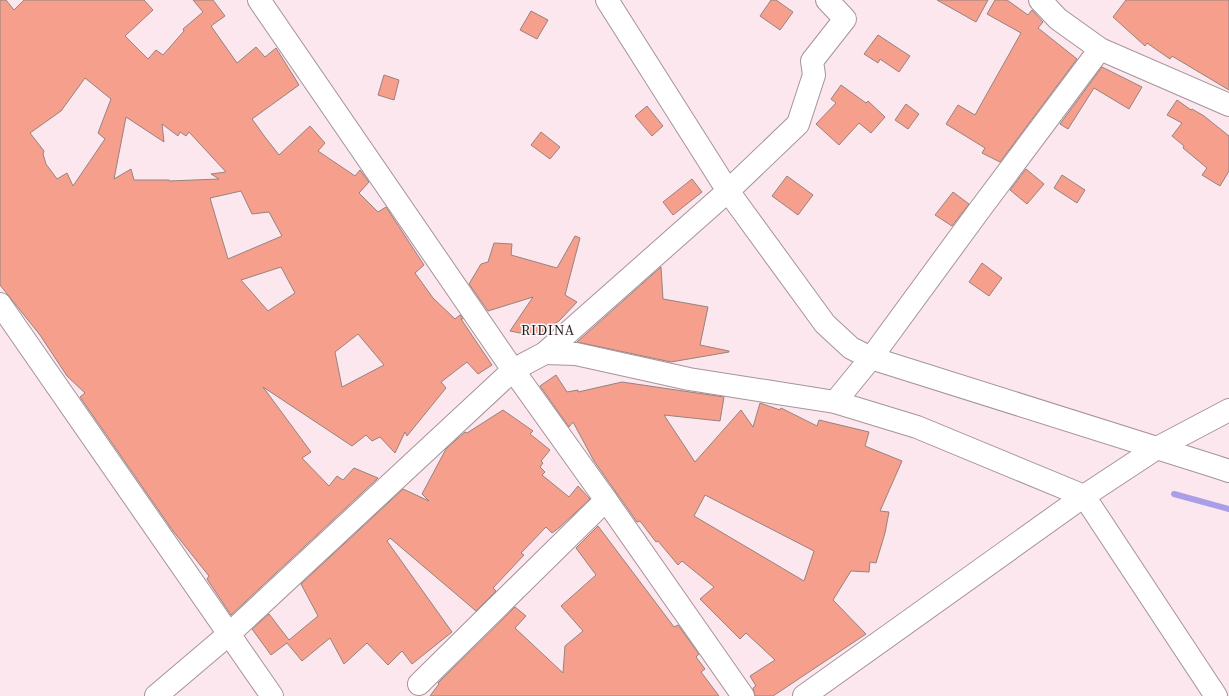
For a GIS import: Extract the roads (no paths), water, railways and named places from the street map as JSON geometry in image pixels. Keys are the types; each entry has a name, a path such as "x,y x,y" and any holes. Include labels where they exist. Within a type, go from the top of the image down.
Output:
{"street":[{"path":"259,0 513,370 743,696"},
{"path":"607,0 728,191 825,324 851,348 871,358 1229,472"},
{"path":"156,696 229,634 513,370 545,353 728,191 798,124 814,74 812,61 845,19 827,0"},
{"path":"1040,0 1058,19 1100,49 1229,106"},
{"path":"834,402 871,358 1100,49"},
{"path":"0,304 272,696"},
{"path":"545,353 576,354 689,379 834,402 917,427 1084,496 1216,696"},
{"path":"804,696 1084,496 1157,448 1229,410"},
{"path":"419,684 606,500"}],"waterway":[{"path":"1174,494 1229,509"}],"district":[{"name":"RIDINA","path":"548,330"}]}
